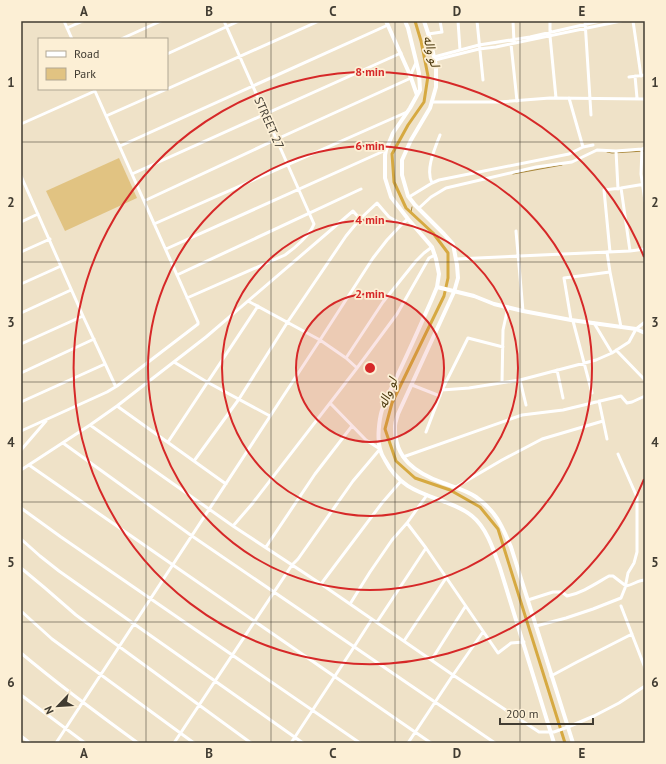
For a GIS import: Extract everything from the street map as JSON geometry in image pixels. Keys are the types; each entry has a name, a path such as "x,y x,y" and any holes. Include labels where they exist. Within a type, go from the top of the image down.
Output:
{"street":[{"path":"64,21 72,38"},
{"path":"67,28 83,21"},
{"path":"123,38 161,21"},
{"name":"STREET 27","path":"187,298 285,255 292,250 312,229 314,224 224,21"},
{"path":"168,54 239,21"},
{"path":"168,89 319,21"},
{"path":"405,21 419,73 420,90 408,112 393,133 386,150 385,178 391,197 408,220 432,247 439,274 438,287 382,409 378,429 380,449 389,468 401,481 411,488 459,507 479,522 495,552 552,732 554,743"},
{"path":"424,21 436,66 436,87 430,108 410,140 402,160 402,175 409,197 453,244 458,278 398,414 395,426 396,439 399,450 412,467 476,498 492,510 502,525 511,547 528,600 566,728 573,743"},
{"path":"428,34 442,32 440,21"},
{"path":"458,21 460,50"},
{"path":"477,21 483,80"},
{"path":"513,21 517,101"},
{"path":"550,21 556,98"},
{"path":"434,59 460,50 513,42 600,21"},
{"path":"585,25 621,21"},
{"path":"628,77 643,76 634,21"},
{"path":"120,146 387,23 417,95"},
{"path":"585,25 592,115"},
{"path":"434,59 479,47"},
{"path":"132,174 401,54"},
{"path":"144,201 410,78 416,63"},
{"path":"635,76 636,98"},
{"path":"21,124 94,90 198,322 197,325 107,392 21,431"},
{"path":"106,116 165,90"},
{"path":"432,102 499,102 556,98 645,99"},
{"path":"569,98 584,147"},
{"path":"154,224 408,112"},
{"path":"432,183 430,180 430,168 440,135"},
{"path":"409,197 439,180 570,154 584,147 594,145"},
{"path":"419,208 430,197 446,188 536,167 572,162 596,150 616,151 644,149 641,174 644,184 645,201"},
{"path":"166,249 386,150"},
{"path":"616,151 619,189 630,251"},
{"path":"21,176 50,239 71,290 116,386"},
{"path":"621,327 610,272 604,190 619,189 644,184"},
{"path":"21,187 25,185"},
{"path":"177,275 361,189"},
{"path":"194,461 239,400 287,323 346,236 360,219 377,203 389,217 402,224"},
{"path":"21,470 117,406 174,362 206,337 353,211 360,219"},
{"path":"21,222 38,214"},
{"path":"56,743 373,258 387,240 402,224 408,220"},
{"path":"516,231 523,311"},
{"path":"21,252 50,239"},
{"path":"346,358 383,302 416,261 432,247"},
{"path":"456,259 630,251 645,249"},
{"path":"233,526 252,504 357,368 397,314 429,258 435,255"},
{"path":"21,284 61,266"},
{"path":"592,393 572,321 564,278 610,272"},
{"path":"438,287 523,311 572,321 636,329 645,334"},
{"path":"21,313 71,290"},
{"path":"248,301 320,340 346,358 357,368"},
{"path":"168,442 258,306"},
{"path":"502,383 503,330 508,307"},
{"path":"21,344 83,316"},
{"path":"442,390 469,388 520,380 596,360 612,353 629,342 636,329 645,322"},
{"path":"594,323 612,353"},
{"path":"426,432 442,390 468,338 503,347"},
{"path":"21,373 94,339"},
{"path":"616,350 645,380"},
{"path":"174,362 207,382 270,416"},
{"path":"21,402 105,364"},
{"path":"557,370 563,398"},
{"path":"520,380 526,406"},
{"path":"412,385 440,396"},
{"path":"403,457 522,415 563,410 622,396 627,403 645,396"},
{"path":"599,402 607,439"},
{"path":"330,403 366,440 380,449"},
{"path":"117,406 226,484"},
{"path":"21,450 47,419"},
{"path":"456,487 542,439 603,421"},
{"path":"90,425 233,526 539,732 552,732 566,728 594,716 619,703 645,686"},
{"path":"266,547 315,474 352,426"},
{"path":"63,443 192,536 495,743"},
{"path":"174,743 292,565 298,559 353,481 380,449"},
{"path":"536,626 566,618 621,598 626,586 628,573 634,563 637,552 637,497 618,454"},
{"path":"29,465 431,743"},
{"path":"321,584 382,503 401,481"},
{"path":"350,604 388,546 427,495"},
{"path":"21,508 360,743"},
{"path":"407,523 426,548 465,607 498,653 511,643 524,642"},
{"path":"21,539 59,571 303,743"},
{"path":"377,622 426,548"},
{"path":"21,568 76,615 251,743"},
{"path":"528,600 553,592 562,592 567,596 575,594 609,576 613,576 626,586 631,586 640,580 645,580"},
{"path":"404,641 446,578"},
{"path":"621,606 645,668"},
{"path":"432,659 465,607"},
{"path":"21,611 52,639 194,743"},
{"path":"291,743 372,619"},
{"path":"408,743 483,632"},
{"path":"551,676 632,634"},
{"path":"21,654 82,703 138,743"},
{"path":"21,695 85,743"},
{"path":"21,736 30,743"}],"green space":[{"path":"119,158 137,198 65,231 46,191"}],"waterway":[{"name":"لو واله","path":"415,21 421,41 428,76 424,102 408,125 392,154 394,182 406,208 433,233 448,253 448,278 444,296 392,403 385,429 396,461 415,478 450,490 480,507 498,529 565,743"},
{"path":"607,152 645,151"},
{"path":"513,174 562,165"},
{"name":"لو واله","path":"411,212 412,207"}]}
